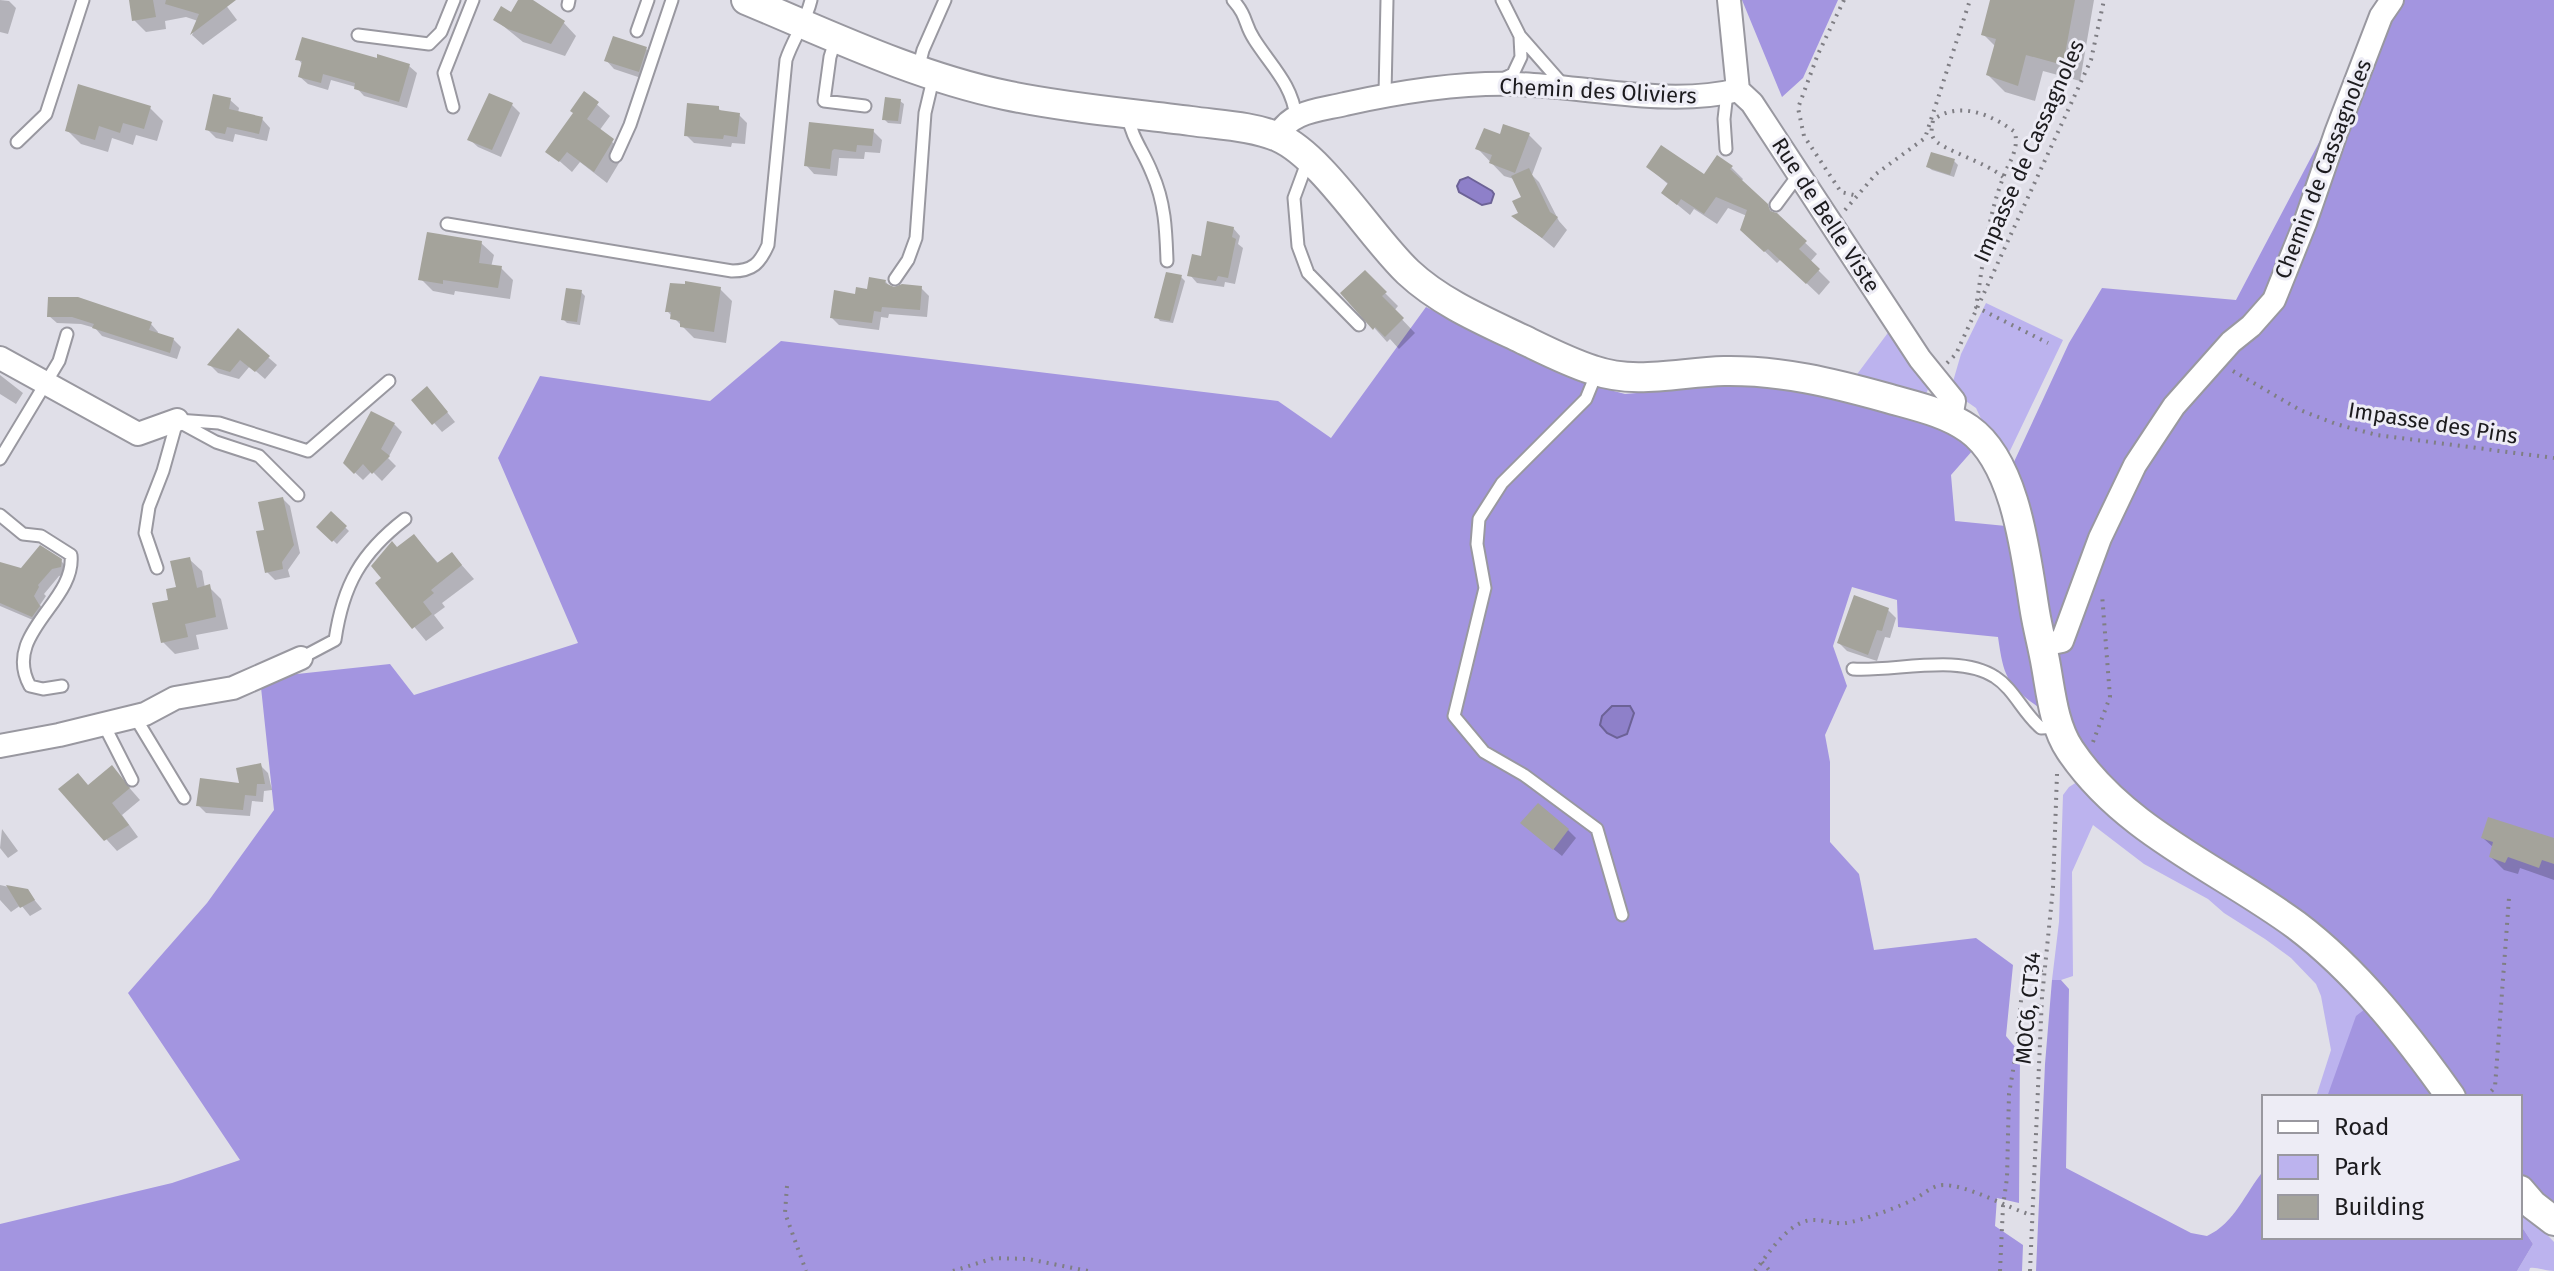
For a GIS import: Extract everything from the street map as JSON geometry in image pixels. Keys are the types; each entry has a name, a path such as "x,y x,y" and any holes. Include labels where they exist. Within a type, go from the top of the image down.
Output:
{"street":[{"path":"746,0 809,6 836,38 926,72 1010,96 1242,129 1287,127 1308,160 1408,272 1432,291 1468,313 1597,372 1642,378 1722,371 1776,372 1840,385 1951,418 1980,437 2010,490 2024,545 2059,726 2075,756 2124,809 2150,830 2300,928 2349,970 2450,1095"},
{"path":"1729,0 1733,91"},
{"name":"Chemin de Cassagnoles","path":"2042,645 2062,641 2100,538 2135,465 2174,406 2231,342 2251,326 2274,300 2375,31 2392,0"},
{"name":"Chemin des Oliviers","path":"1287,127 1385,94 1528,84 1699,98 1733,91"},
{"name":"Rue de Belle Viste","path":"1733,91 1752,103 1907,339 1954,401 1951,418"},
{"path":"0,358 138,434 177,420"},
{"path":"0,746 135,717 175,698 233,688 301,658"},
{"path":"2522,1192 2554,1221"}],"lane":[{"path":"17,142 46,114 83,0"},
{"path":"358,35 429,44 441,32 454,0"},
{"path":"453,107 444,73 473,0"},
{"path":"637,31 648,0"},
{"path":"616,156 630,125 672,0"},
{"path":"895,279 908,260 916,238 925,113 923,50 945,0"},
{"path":"1233,0 1245,13 1251,35 1290,88 1287,127"},
{"path":"1385,94 1387,0"},
{"path":"1502,0 1520,36 1565,87"},
{"path":"447,224 732,271 748,271 761,261 768,245 786,60 809,6"},
{"path":"1486,86 1513,74 1521,57 1520,36"},
{"path":"836,38 824,101 865,106"},
{"path":"1726,149 1724,119 1733,91"},
{"path":"1126,112 1138,149 1151,170 1163,202 1167,261"},
{"path":"1308,160 1294,198 1298,246 1308,273 1359,325"},
{"path":"1776,205 1800,174"},
{"path":"0,459 59,361 67,334"},
{"path":"1597,372 1586,399 1502,483 1479,519 1477,544 1485,588 1454,716 1484,752 1524,775 1597,829 1622,915"},
{"path":"177,420 219,423 308,451 389,381"},
{"path":"177,420 216,442 259,456 298,495"},
{"path":"157,568 145,533 149,507 177,420"},
{"path":"0,515 23,534 41,536 71,555 73,569 32,634 22,659 23,673 30,686 43,689 62,686"},
{"path":"301,658 335,640 337,622 351,578 377,541 405,519"},
{"path":"1853,669 1923,666 1975,668 1997,678 2041,728 2059,726"},
{"path":"135,717 184,798"},
{"path":"104,725 132,780"}],"path":[{"path":"1844,0 1818,54 1798,108 1804,136 1841,192 1858,196"},
{"path":"1831,219 1858,196 1876,174 1925,138 1970,0"},
{"name":"Impasse de Cassagnoles","path":"1934,376 1956,354 2091,60 2104,2"},
{"name":"Impasse de Cassagnoles","path":"1976,307 1984,248 2003,177 2018,143 2015,132 2000,121 1964,110 1942,113 1933,120 1931,134 1936,143 1986,164 2003,177"},
{"path":"1976,307 2048,343"},
{"name":"Impasse des Pins","path":"2225,367 2300,410 2349,428 2377,435 2554,458"},
{"name":"MOC6, CT34","path":"2030,1271 2042,997 2053,888 2057,774 2060,766 2092,746 2110,697 2102,590"},
{"path":"2488,1095 2495,1087 2509,898"},
{"path":"2000,1271 2009,1094 2022,991 2027,980 2046,967"},
{"path":"2016,1053 2032,1025 2042,997"},
{"path":"1755,1271 1783,1237 1803,1222 1821,1220 1844,1224 1914,1200 1940,1185 1965,1188 2031,1215"},
{"path":"787,1186 785,1213 806,1271"},
{"path":"953,1271 994,1258 1028,1259 1088,1271"},
{"path":"1762,1262 1770,1271"}],"green space":[{"path":"1986,303 2063,340 2007,457 1976,408 1963,399 1952,385 1961,354"},
{"path":"1890,330 1929,387 1926,394 1855,377"},
{"path":"2077,782 2281,925 2369,1006 2412,1095 2317,1095 2331,1050 2316,984 2291,958 2265,939 2208,899 2144,864 2093,825 2072,872 2073,976 2052,980 2059,922 2063,795"},
{"path":"2522,1208 2554,1242 2554,1271 2530,1268 2529,1271 2517,1271 2533,1244 2522,1227"}],"shaded area":[{"path":"1742,0 1838,0 1803,78 1782,97"},
{"path":"2404,0 2554,0 2554,1210 2522,1178 2522,1095 2458,1095 2405,1024 2128,801 2067,728 2013,464 2069,343 2102,288 2236,300 2325,131"},
{"path":"1468,177 1492,191 1491,203 1482,205 1459,192 1457,186 1460,180"},
{"path":"1426,307 1580,382 1625,394 1730,385 1845,394 1956,434 1973,450 1951,475 1955,521 2006,526 2042,710 2010,680 1998,637 1898,627 1897,600 1852,587 1833,646 1847,686 1825,735 1830,762 1830,842 1859,874 1874,950 1976,938 2013,965 2006,1036 2020,1053 2019,1203 1997,1198 1995,1226 2023,1245 2022,1271 0,1271 0,1224 172,1183 240,1160 128,993 207,903 274,810 260,678 390,664 414,695 578,643 498,458 540,376 710,401 781,341 1278,401 1331,438"},
{"path":"1612,706 1630,706 1634,713 1627,734 1617,738 1600,725 1602,716"},
{"path":"2052,980 2061,980 2069,989 2066,1168 2191,1233 2207,1236 2217,1230 2232,1215 2262,1173 2262,1239 2522,1239 2522,1227 2533,1244 2517,1271 2036,1271"},
{"path":"2369,1006 2436,1095 2328,1095 2356,1016"}],"building":[{"path":"129,0 153,0 156,17 132,21"},
{"path":"166,0 236,0 190,35 199,14 165,4"},
{"path":"518,0 533,0 565,21 551,44 508,29 493,20 501,6 511,12"},
{"path":"1990,0 2075,0 2063,65 2026,55 2018,86 1986,75 1996,39 1981,35"},
{"path":"613,36 647,47 639,72 604,61"},
{"path":"302,37 410,64 399,102 354,89 355,83 323,74 321,83 298,77 302,61 295,60"},
{"path":"78,84 151,106 144,129 123,123 120,133 99,126 95,140 65,131"},
{"path":"584,91 599,102 587,119 614,139 594,172 567,152 559,162 545,152 573,113 570,111"},
{"path":"489,93 513,103 492,150 467,140"},
{"path":"213,94 231,98 229,109 263,117 259,134 227,127 225,134 205,130"},
{"path":"885,97 901,99 898,121 882,120"},
{"path":"687,103 719,106 719,110 740,113 737,137 684,136"},
{"path":"809,122 874,129 872,146 857,145 856,152 834,149 830,169 804,166"},
{"path":"1503,124 1530,133 1515,173 1489,163 1492,155 1475,149 1484,128 1500,134"},
{"path":"1661,145 1704,174 1717,155 1733,166 1730,169 1768,204 1770,211 1777,213 1807,241 1799,249 1820,269 1806,284 1768,249 1764,252 1740,230 1747,210 1716,197 1704,214 1681,199 1677,205 1661,193 1668,183 1646,167"},
{"path":"1931,152 1955,159 1950,175 1926,167"},
{"path":"1529,168 1550,212 1558,217 1542,238 1511,216 1518,213 1512,201 1521,197 1511,176"},
{"path":"1207,221 1234,227 1232,237 1236,239 1228,278 1218,276 1216,281 1187,276 1192,254 1201,256"},
{"path":"427,232 482,241 479,263 502,266 498,288 443,280 443,284 418,280"},
{"path":"1365,270 1387,292 1382,296 1404,318 1385,337 1375,327 1373,330 1340,293"},
{"path":"1166,272 1182,275 1170,321 1154,318"},
{"path":"869,277 886,280 885,283 894,287 902,284 922,286 920,310 882,307 881,312 874,311 872,323 830,318 834,290 855,294 856,287 867,289"},
{"path":"685,281 721,287 714,332 680,327 680,321 670,319 671,312 665,312 670,283 685,284"},
{"path":"566,288 582,290 577,322 561,320"},
{"path":"48,297 78,297 152,322 149,330 174,338 170,353 92,328 94,324 72,317 47,317"},
{"path":"238,328 270,356 255,372 240,360 230,372 207,365"},
{"path":"427,386 448,412 432,425 411,400"},
{"path":"371,411 395,423 381,449 390,456 372,474 363,464 354,474 343,463"},
{"path":"283,497 294,545 282,562 283,569 265,573 256,531 264,530 258,502"},
{"path":"331,511 347,526 332,542 316,527"},
{"path":"414,534 437,563 452,552 462,565 431,590 434,593 423,602 432,614 412,629 375,583 381,578 371,566 392,541 397,547"},
{"path":"40,545 62,559 61,567 52,569 38,585 34,596 40,606 32,617 0,603 0,562 21,568"},
{"path":"190,557 197,588 210,584 216,617 185,624 188,637 161,643 152,603 168,600 166,589 176,587 170,561"},
{"path":"1854,595 1889,608 1882,631 1877,630 1868,655 1837,643"},
{"path":"261,763 265,784 257,784 256,796 245,795 243,810 196,806 200,778 239,783 236,768"},
{"path":"112,765 130,788 112,803 129,825 104,841 58,789 78,773 88,785"},
{"path":"1538,803 1569,829 1553,850 1520,823"},
{"path":"2488,817 2554,838 2554,864 2542,860 2539,868 2508,857 2505,863 2489,857 2493,842 2481,838"},
{"path":"6,885 28,889 35,900 20,908"}]}
